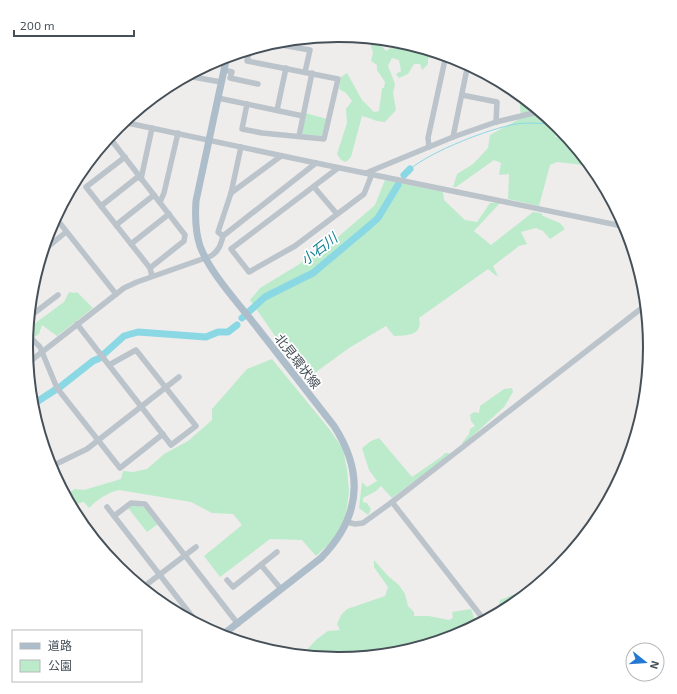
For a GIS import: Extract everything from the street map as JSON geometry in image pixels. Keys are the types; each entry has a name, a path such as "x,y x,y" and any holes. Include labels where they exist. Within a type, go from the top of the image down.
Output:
{"main road":[{"name":"北見環状線","path":"225,64 196,201 196,233 205,258 229,292 342,438 353,468 354,483 353,503 348,522 333,546 321,558 228,631"}],"street":[{"path":"286,46 310,50 305,72"},
{"path":"248,55 247,61 338,79 324,139 262,133 242,129 248,104"},
{"path":"429,147 428,138 445,61"},
{"path":"278,110 286,68"},
{"path":"224,70 232,72 230,78 258,84"},
{"path":"453,137 468,71"},
{"path":"299,136 312,73"},
{"path":"196,77 221,82"},
{"path":"462,95 497,102 496,122"},
{"path":"218,98 303,116"},
{"path":"369,174 453,137 496,122 534,113"},
{"path":"130,123 619,225"},
{"path":"101,206 140,177 152,128"},
{"path":"160,202 164,193 178,134"},
{"path":"112,142 184,234 184,241 150,268"},
{"path":"223,236 218,232 231,193 241,147"},
{"path":"231,193 281,156"},
{"path":"125,158 86,187 150,268 152,276"},
{"path":"34,359 124,288 152,276 205,258 217,252 223,236 316,163"},
{"path":"338,168 231,249 249,272 295,246 364,194 369,174"},
{"path":"314,187 337,214"},
{"path":"116,225 154,195"},
{"path":"131,244 169,214"},
{"path":"59,223 116,294"},
{"path":"51,244 66,232"},
{"path":"35,312 58,295"},
{"path":"348,522 355,524 363,523 392,502 641,309"},
{"path":"77,324 171,445 196,426 136,350 109,365"},
{"path":"33,340 40,347 57,388 120,468 163,434"},
{"path":"56,464 99,440 179,377"},
{"path":"392,502 482,617"},
{"path":"114,516 131,503 145,504 238,624"},
{"path":"107,507 190,614"},
{"path":"147,584 196,547"},
{"path":"227,580 233,587 277,552"},
{"path":"261,564 281,590"}],"green space":[{"path":"370,43 380,44 386,51 396,47 433,57 428,58 428,64 422,70 420,64 414,64 408,74 399,78 396,74 401,71 399,60 392,58 388,66 395,84 393,93 396,110 385,122 376,121 362,116 351,157 346,162 341,160 337,154 347,123 346,109 352,101 346,93 339,89 341,77 347,73 362,100 374,112 379,111 382,88 384,88 385,82 377,70 377,65 371,61 373,53"},
{"path":"520,102 540,117 555,131 555,137 560,137 584,165 557,162 550,165 539,206 508,199 509,174 499,175 501,163 494,160 456,187 453,187 457,174 473,164 488,148 490,135 521,118"},
{"path":"305,113 327,119 322,136 303,135 302,132"},
{"path":"385,180 443,192 444,200 465,220 477,222 490,203 500,203 474,231 491,245 533,212 541,213 543,216 560,223 565,229 550,239 543,231 536,228 521,232 527,244 519,246 493,266 498,276 488,269 419,318 419,328 413,333 409,335 394,336 386,326 349,348 312,375 275,336 250,300 260,288 298,265 338,237 375,205"},
{"path":"69,292 77,292 93,308 57,336 42,325 39,334 33,338 34,324 64,302"},
{"path":"272,359 330,430 343,449 349,491 346,515 334,539 316,556 302,540 270,539 220,577 204,556 242,525 233,514 212,513 191,502 119,490 103,497 89,508 84,502 76,504 70,492 75,489 84,490 121,479 123,471 133,472 147,469 164,454 188,441 212,420 212,409 247,369"},
{"path":"512,388 513,392 504,407 464,444 462,443 469,434 470,429 475,426 471,421 470,415 474,412 479,413 480,406 504,389"},
{"path":"379,438 412,477 445,453 449,453 449,455 392,498 381,486 376,491 363,498 363,502 367,503 371,509 368,515 359,508 362,482 367,487 377,481 369,470 362,448 371,441"},
{"path":"132,505 144,507 158,524 147,532 128,508"},
{"path":"374,560 388,576 399,585 405,594 408,606 414,612 414,616 429,616 449,620 453,618 452,612 471,609 474,618 477,620 437,636 398,647 358,652 306,651 317,639 328,631 340,630 337,624 341,615 347,609 385,596 388,587 374,567"},
{"path":"520,592 501,605 499,604 500,600"}],"waterway":[{"name":"小石川","path":"410,169 446,148 491,131 521,123 547,124"},
{"name":"小石川","path":"404,175 410,169"},
{"name":"小石川","path":"242,318 265,297 313,273 369,226 378,218 398,185"},
{"name":"小石川","path":"104,354 124,336 138,332 206,337 218,332 228,332 237,325"},
{"name":"小石川","path":"60,387 93,361 100,358"},
{"name":"小石川","path":"38,401 55,390"}]}
